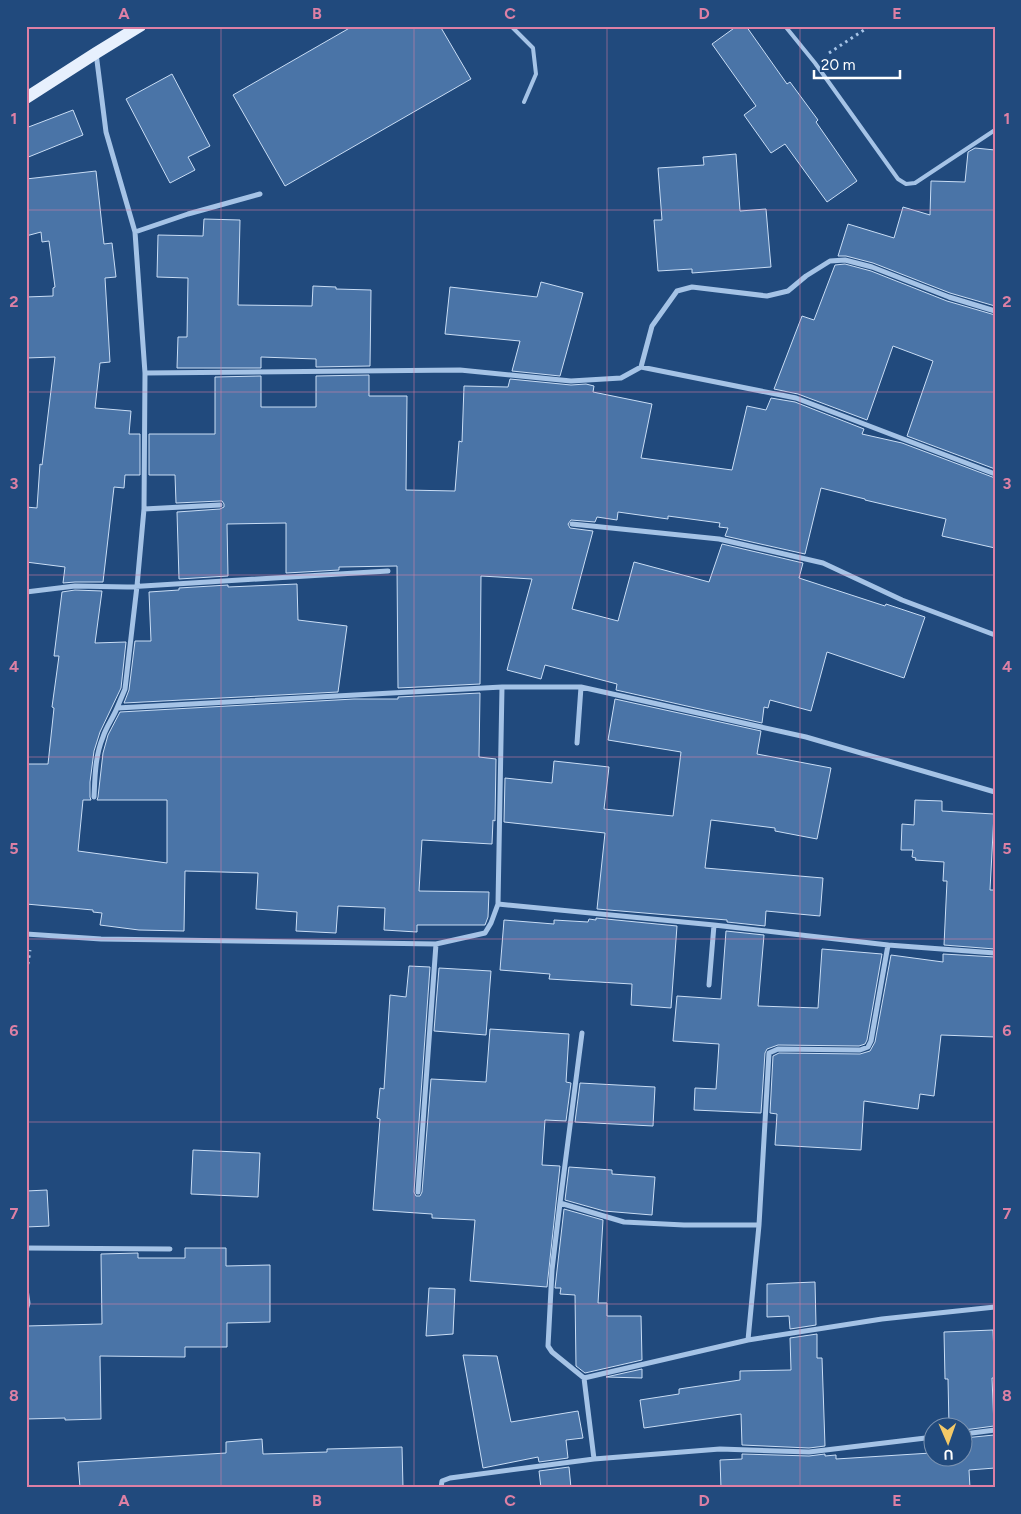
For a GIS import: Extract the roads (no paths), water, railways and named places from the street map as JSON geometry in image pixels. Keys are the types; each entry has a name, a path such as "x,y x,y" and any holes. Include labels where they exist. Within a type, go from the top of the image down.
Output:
{"main road":[{"path":"26,98 140,26"}],"street":[{"path":"94,797 98,753 103,736 112,721 125,689 144,509 145,372 135,232 106,132 96,53"},
{"path":"135,232 188,214 260,194"},
{"path":"641,367 652,326 677,291 692,287 767,296 788,291 806,276 830,261 845,260 872,266 949,297 995,311"},
{"path":"145,372 460,370 571,381 621,378 641,367 796,398 995,474"},
{"path":"144,509 220,505"},
{"path":"572,524 719,539 822,563 902,600 995,635"},
{"path":"26,592 75,586 127,587 388,571"},
{"path":"117,708 502,687 581,687 806,737 995,792"},
{"path":"29,934 101,939 436,944 485,933 498,904 502,687"},
{"path":"577,743 581,687"},
{"path":"498,904 714,925 888,945 995,953"},
{"path":"709,986 714,925"},
{"path":"418,1192 436,944"},
{"path":"748,1340 759,1225 769,1053 778,1048 860,1050 868,1047 871,1042 888,945"},
{"path":"582,1033 552,1270 548,1346 552,1352 584,1378 594,1460"},
{"path":"560,1203 624,1222 684,1225 759,1225"},
{"path":"26,1248 170,1249"},
{"path":"26,1289 28,1303 26,1310"},
{"path":"584,1378 748,1340 882,1320 995,1307"},
{"path":"974,1433 995,1430"},
{"path":"441,1488 442,1481 450,1478 594,1460 720,1449 809,1452 924,1438"}],"lane":[{"path":"511,26 532,48 536,74 524,102"},
{"path":"785,26 815,63 898,179 906,184 915,182 995,130"}]}
